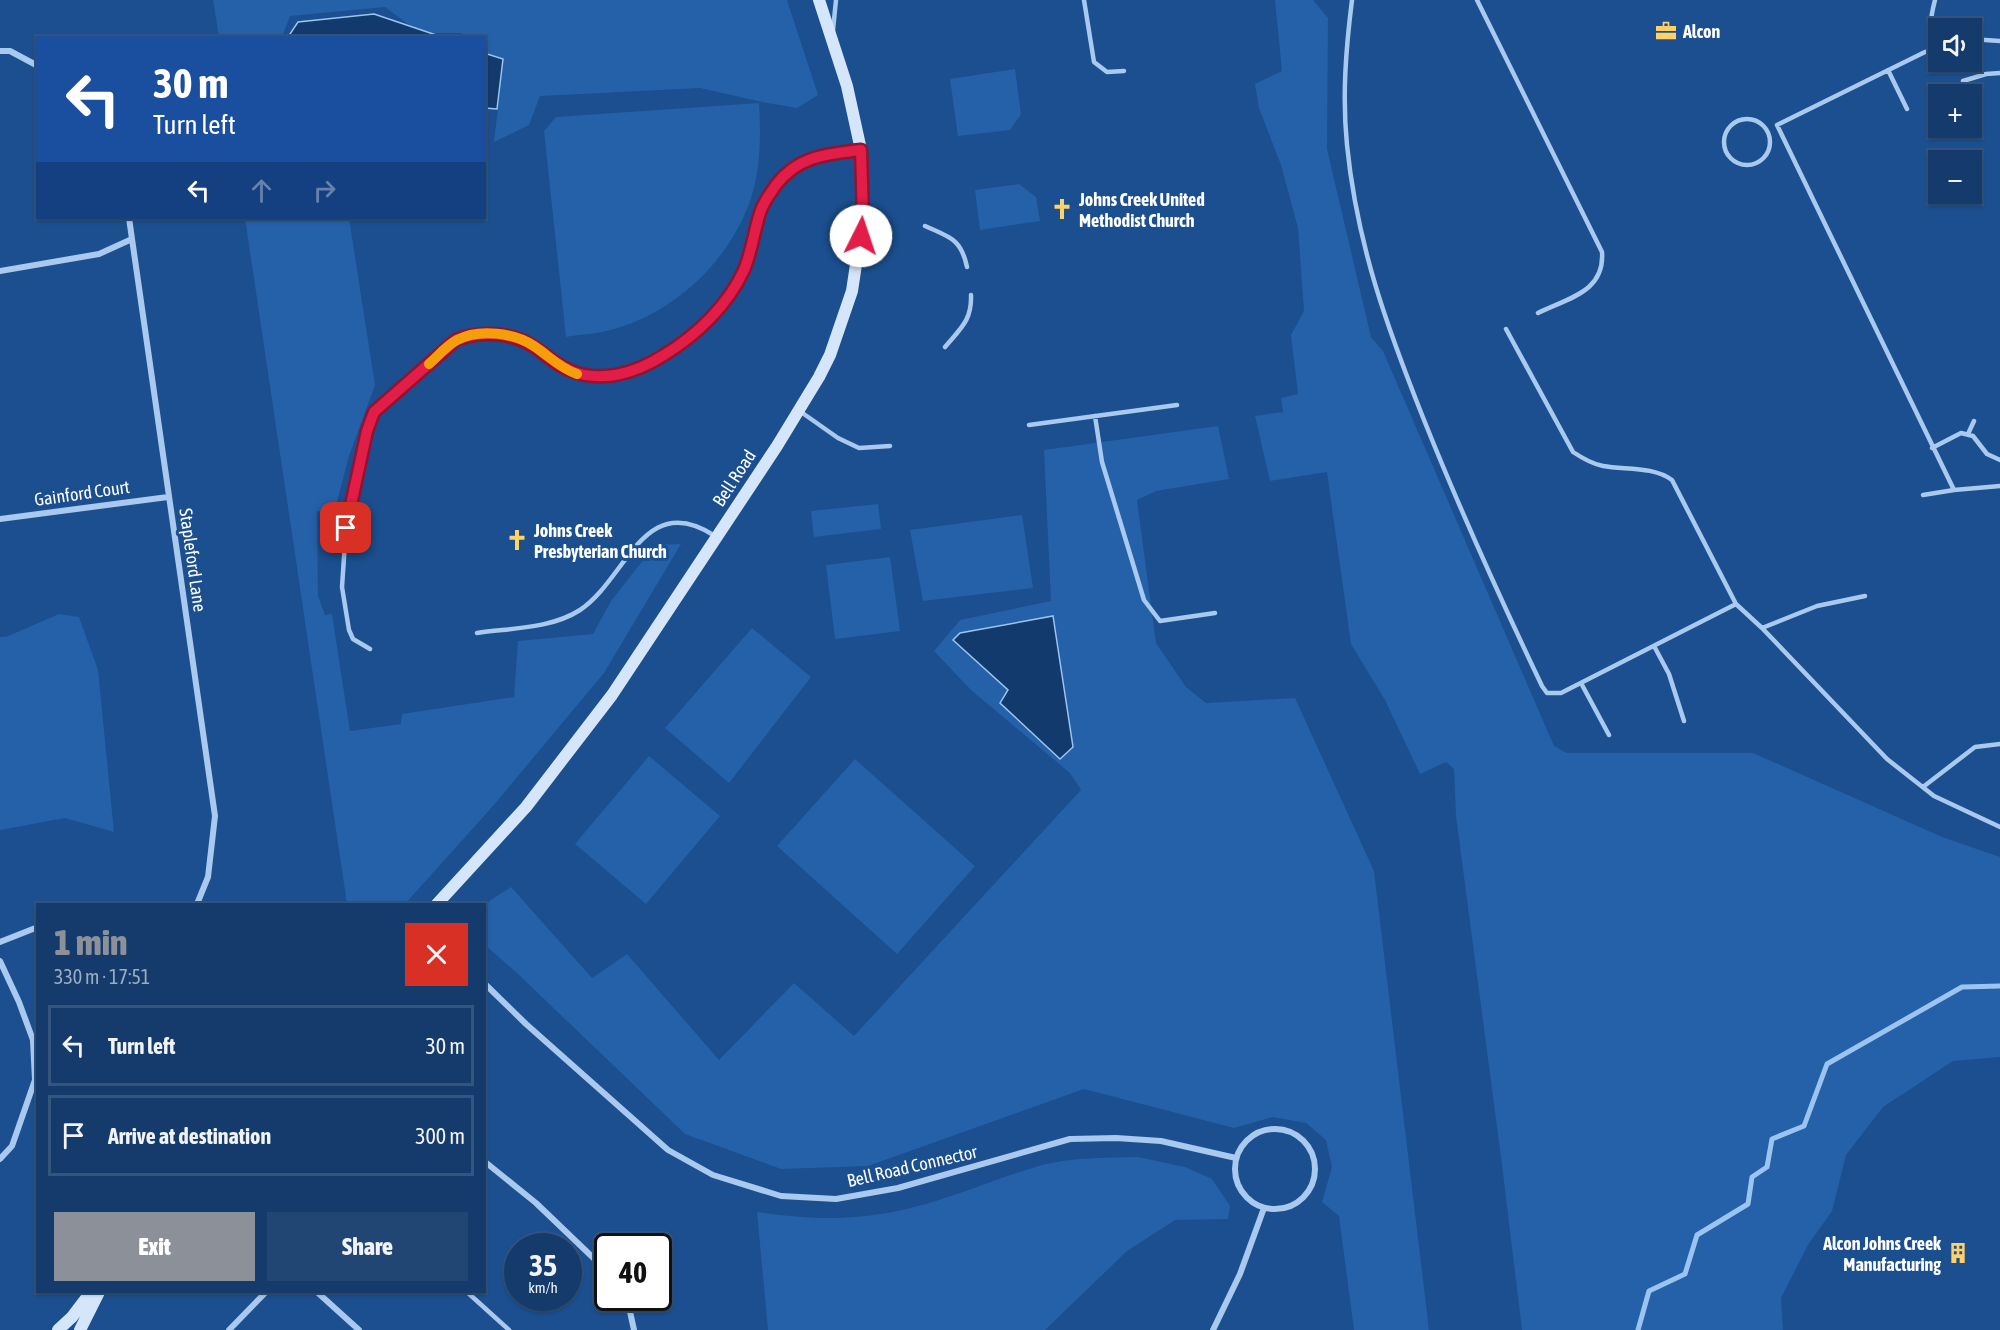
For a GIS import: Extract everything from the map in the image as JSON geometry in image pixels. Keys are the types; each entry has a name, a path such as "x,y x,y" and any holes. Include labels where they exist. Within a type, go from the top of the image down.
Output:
{"street":[{"name":"Bell Road","path":"438,903 526,807 605,705 799,410 830,355 852,291 863,218 861,150 848,86 819,0"},
{"path":"0,51 10,51 36,65"},
{"name":"Stapleford Lane","path":"129,219 215,816 208,877 197,903"},
{"path":"0,271 99,254 132,238"},
{"name":"Gainford Court","path":"0,519 168,496"},
{"path":"0,942 36,928"},
{"path":"0,961 33,1040 35,1080 12,1146 0,1159"},
{"name":"Bell Road Connector","path":"486,985 526,1024 668,1150 713,1175 781,1196 836,1199 898,1188 1070,1139 1116,1138 1161,1141 1236,1158"},
{"path":"1275,1128 1286,1130 1297,1135 1312,1152 1315,1175 1311,1186 1297,1203 1275,1210 1264,1208 1254,1204 1240,1191 1234,1173 1236,1158 1242,1145 1256,1132 1275,1128"},
{"path":"486,1163 536,1203 594,1259"},
{"path":"1214,1330 1239,1274 1264,1208"},
{"path":"58,1330 72,1317 90,1293"},
{"path":"80,1330 98,1293"},
{"path":"229,1330 265,1293"},
{"path":"318,1293 359,1330"},
{"path":"630,1311 634,1330"}],"lane":[{"path":"832,41 836,0"},
{"path":"1084,0 1094,62 1107,72 1124,71"},
{"path":"1352,0 1345,88 1347,143 1363,242 1383,314 1449,484 1542,686 1547,693 1561,693 1736,604"},
{"path":"1478,0 1602,252 1601,272 1593,285 1538,313"},
{"path":"1930,18 1935,0"},
{"path":"1982,40 2000,41"},
{"path":"1766,129 1928,52"},
{"path":"1888,70 1907,109"},
{"path":"1963,81 1986,74 2000,73"},
{"path":"1740,120 1755,120 1766,129 1769,136 1768,151 1758,162 1744,165 1731,158 1727,152 1725,137 1728,130 1740,120"},
{"path":"1778,124 1954,490"},
{"path":"369,649 353,639 349,630 342,587 348,515 367,431 374,412 456,340 473,335 507,336 521,339 561,366 590,377 612,376 643,366 662,356 713,316 734,287 748,257 760,213 767,197 781,177 806,161 826,154 861,150"},
{"path":"925,226 955,240 965,255 967,267"},
{"path":"945,347 963,326 972,309 971,295"},
{"path":"1506,328 1573,452 1601,466 1654,471 1672,480 1736,604 1762,628 1887,759 1934,796 2000,827"},
{"path":"1029,425 1177,405"},
{"path":"799,410 838,438 860,448 890,446"},
{"path":"1095,416 1102,462 1144,600 1160,621 1215,613"},
{"path":"1968,434 1974,421"},
{"path":"1932,448 1961,433 1968,434 1973,436 1987,454 2000,460"},
{"path":"1923,495 2000,486"},
{"path":"477,633 554,622 574,613 592,599 645,536 663,525 692,523 717,537"},
{"path":"1762,628 1817,606 1865,596"},
{"path":"1654,646 1669,674 1684,721"},
{"path":"1581,683 1609,735"},
{"path":"1923,787 1975,747 2000,744"},
{"path":"468,1293 509,1330"}],"shaded area":[{"path":"213,0 787,0 818,95 797,108 700,88 540,96 529,125 494,142 503,65 486,52 486,36 465,36 461,33 420,33 385,7 290,16 282,36 219,36"},
{"path":"1275,0 1313,0 1328,18 1327,149 1371,337 1383,351 1554,746 1567,753 1753,753 1942,837 2000,857 2000,1057 1953,1061 1883,1107 1846,1155 1832,1211 1808,1245 1781,1298 1783,1330 1522,1330 1456,816 1454,769 1446,762 1420,774 1385,700 1351,644 1327,472 1270,481 1255,416 1283,412 1281,398 1298,394 1291,335 1304,311 1298,228 1281,165 1259,108 1255,84 1282,71"},
{"path":"374,14 439,36 289,36 298,22"},
{"path":"486,54 503,59 497,109 486,108"},
{"path":"1015,69 1021,114 1010,130 958,136 950,79"},
{"path":"759,103 759,154 753,192 739,226 727,247 712,266 695,283 656,312 611,330 566,337 544,131 556,117"},
{"path":"1019,184 1036,197 1040,221 980,230 975,190"},
{"path":"245,219 349,219 375,385 349,456 334,513 317,511 318,596 325,615 332,614 350,731 401,724 402,714 514,697 518,641 593,634 611,601 655,545 681,544 604,673 493,806 406,903 347,903"},
{"path":"1218,426 1229,479 1156,491 1137,500 1156,643 1186,687 1206,703 1295,698 1374,871 1429,1330 1354,1330 1339,1216 1322,1202 1332,1167 1326,1140 1306,1123 1273,1117 1234,1128 1084,1089 868,1166 781,1169 685,1134 486,946 486,908 489,901 511,887 592,978 627,954 719,1060 794,983 854,1036 1081,790 1070,773 971,690 934,651 960,620 1051,601 1044,450"},
{"path":"878,504 881,529 814,537 811,511"},
{"path":"1022,515 1033,588 923,601 910,530"},
{"path":"890,557 900,631 835,639 826,565"},
{"path":"59,614 79,617 98,670 114,832 65,818 0,830 0,637 6,637"},
{"path":"1053,616 1073,747 1060,759 1000,703 1008,690 953,640 960,633"},
{"path":"752,628 811,677 729,783 665,728"},
{"path":"649,756 720,816 646,904 575,844"},
{"path":"855,759 975,866 897,954 777,846"},
{"path":"1138,1157 1185,1167 1212,1179 1230,1206 1228,1219 1175,1220 1127,1251 1045,1330 768,1330 757,1212 819,1218 880,1214 942,1199 1054,1162"}],"waterway":[{"path":"1638,1330 1649,1291 1685,1274 1697,1235 1748,1204 1752,1177 1767,1167 1772,1139 1804,1126 1827,1064 1962,987 2000,986"}],"slow traffic":[{"path":"429,364 456,340 473,335 497,335 521,339 577,374"}],"place":[{"name":"Alcon","path":"1666,31"},
{"name":"Johns Creek United Methodist Church","path":"1062,209"},
{"name":"Johns Creek Presbyterian Church","path":"517,540"},
{"name":"Alcon Johns Creek Manufacturing","path":"1958,1253"}],"route":[{"path":"346,528 367,431 374,412 456,340 473,335 509,336 521,339 570,371 590,377 612,376 653,361 703,325 713,316 730,293 744,270 760,213 767,197 781,177 806,161 826,154 861,150 863,218 861,236"}]}
